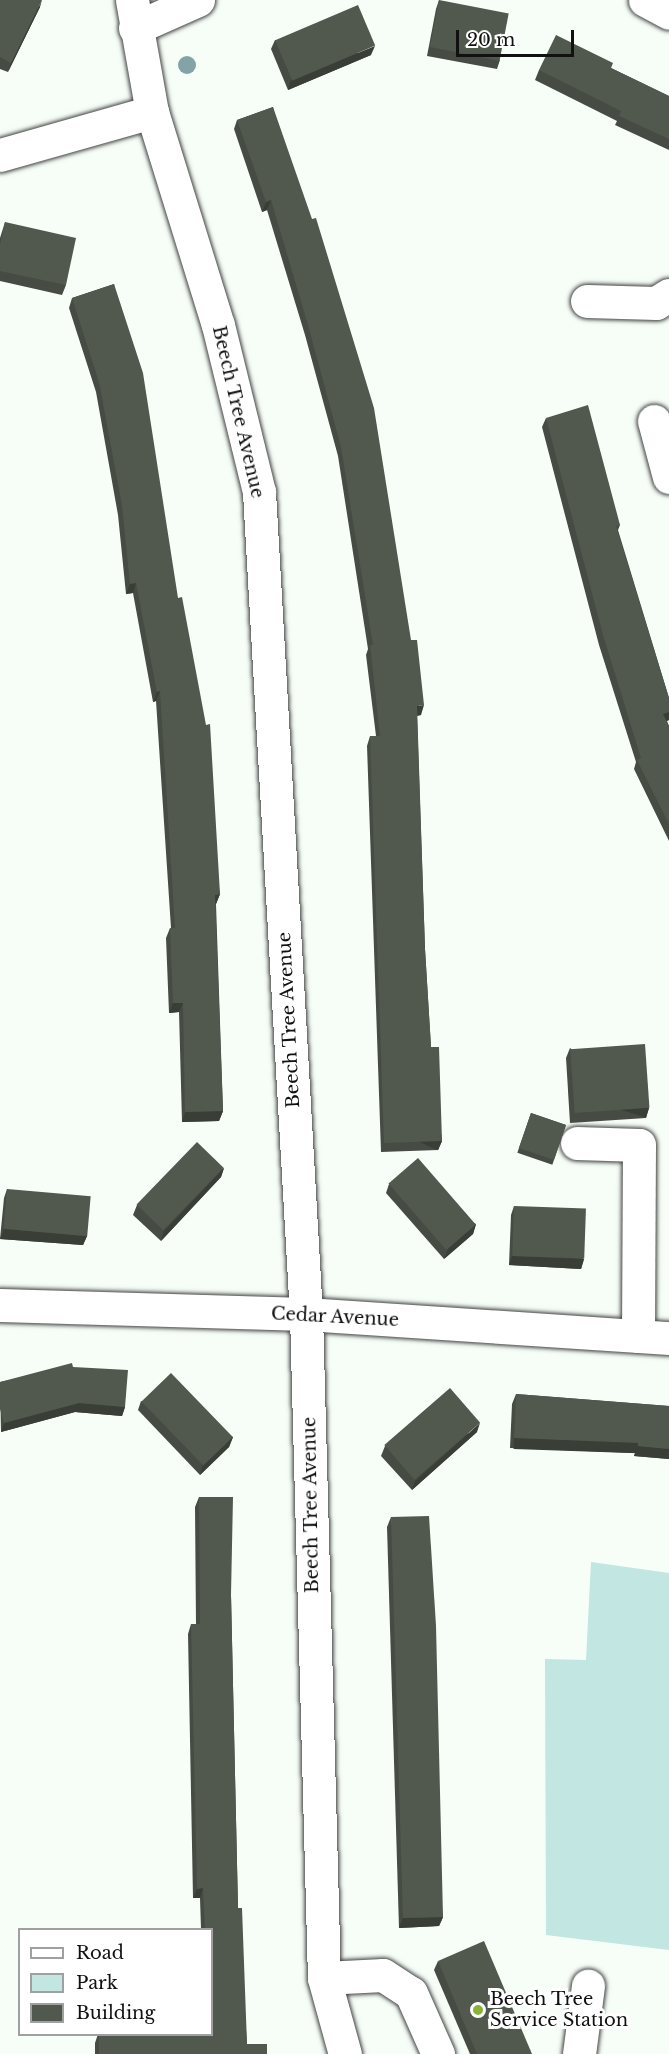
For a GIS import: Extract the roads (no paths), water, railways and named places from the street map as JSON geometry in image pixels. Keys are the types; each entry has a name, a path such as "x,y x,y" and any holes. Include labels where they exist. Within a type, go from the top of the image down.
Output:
{"street":[{"path":"134,14 198,0"},
{"path":"645,0 669,13"},
{"name":"Beech Tree Avenue","path":"134,14 152,112 218,325 259,492 306,1314 324,1978 345,2054"},
{"path":"0,155 152,112"},
{"path":"587,301 656,303 669,296"},
{"path":"654,421 669,477"},
{"path":"577,1143 639,1145 653,1337"},
{"name":"Cedar Avenue","path":"0,1305 306,1314 653,1337"},
{"path":"324,1978 383,1975 411,1993 438,2054"},
{"path":"579,2054 588,1986"}],"place":[{"name":"Beech Tree Service Station","path":"478,2010"}]}
